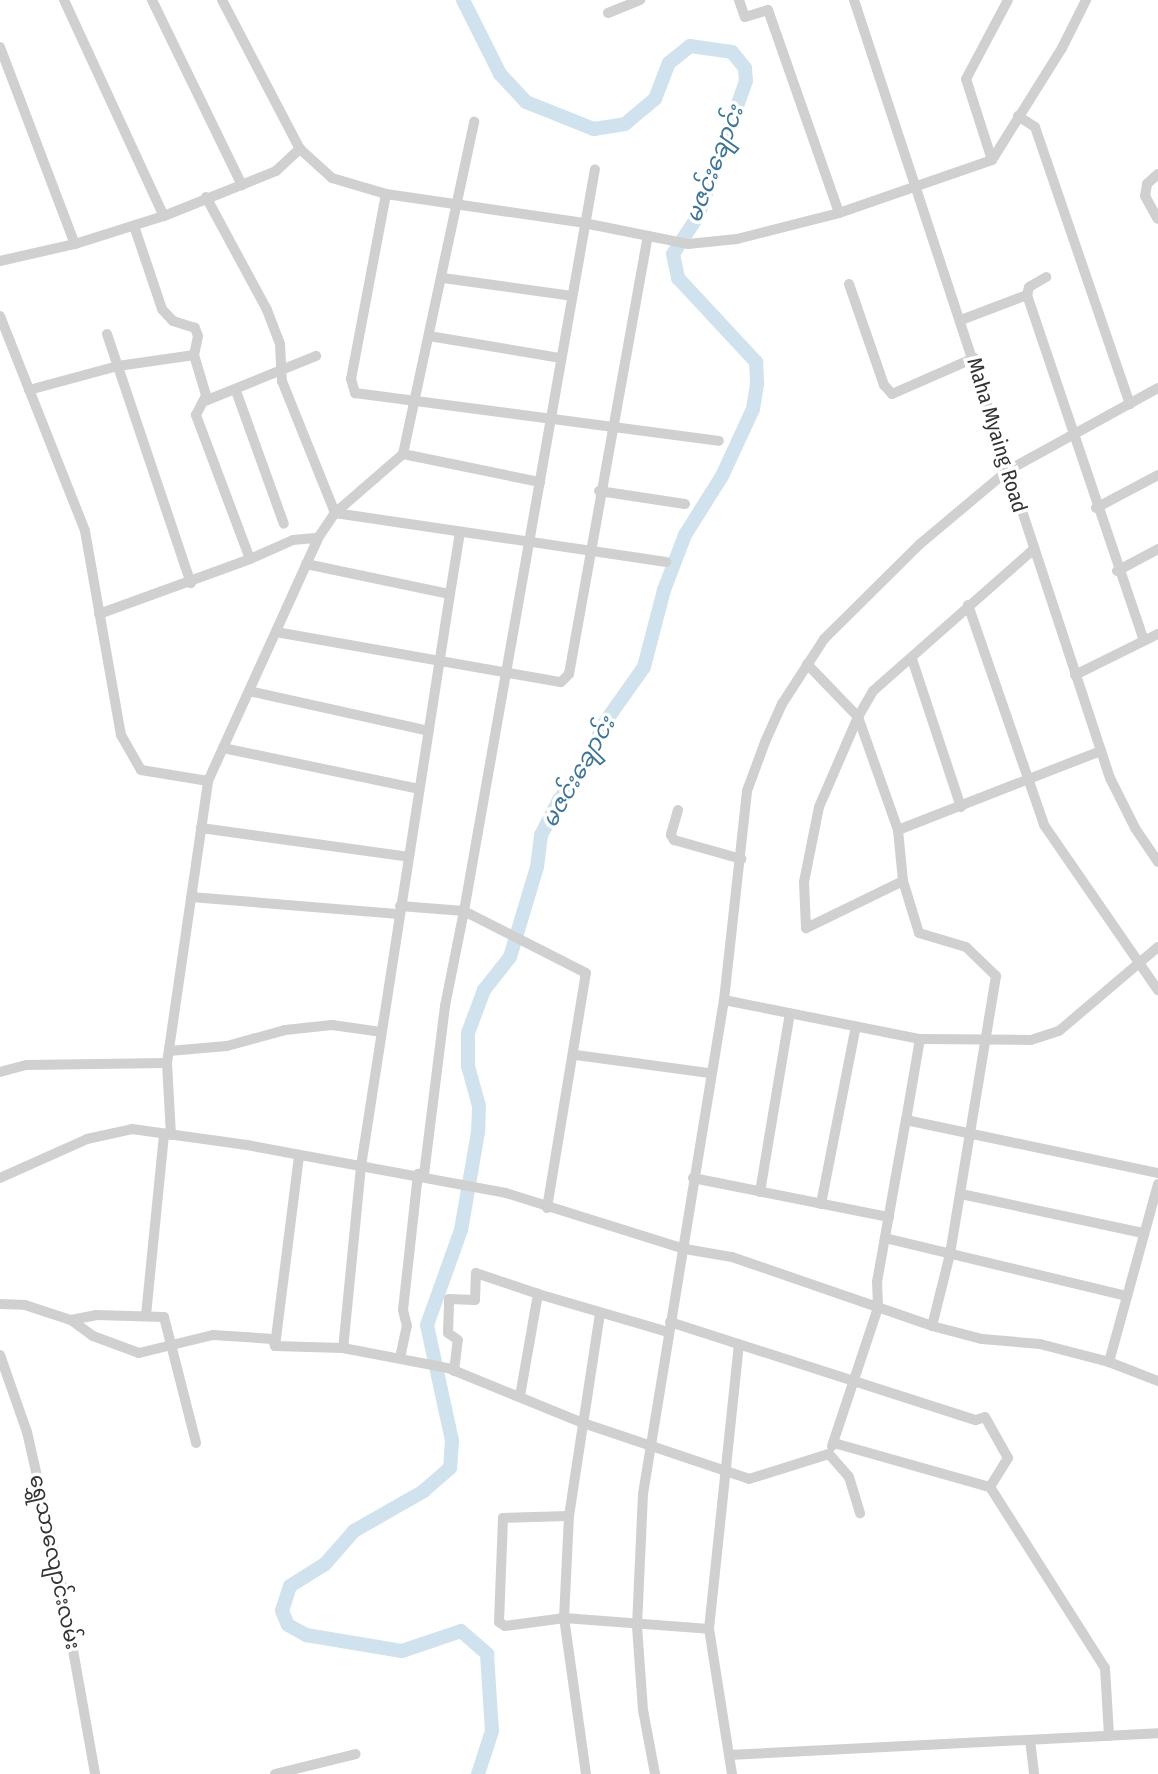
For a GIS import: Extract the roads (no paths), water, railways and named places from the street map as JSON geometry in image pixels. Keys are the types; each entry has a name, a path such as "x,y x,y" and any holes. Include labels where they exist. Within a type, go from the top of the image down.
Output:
{"street":[{"path":"64,0 164,215"},
{"path":"152,0 242,185"},
{"path":"222,0 300,149 332,178 386,194 584,223 688,244 737,239 839,213 992,160 1086,0"},
{"path":"608,13 640,0"},
{"path":"739,0 745,17 768,10 839,213"},
{"name":"Maha Myaing Road","path":"854,0 974,358 1007,471 1074,675 1101,751 1135,828 1158,862"},
{"path":"992,160 966,79 1008,0"},
{"path":"0,47 75,244"},
{"path":"1018,116 1035,127 1130,404"},
{"path":"146,1315 167,1135 167,1063 208,781 318,538 335,513 403,454 459,205 474,122"},
{"path":"0,261 75,244 164,215 276,171 300,149"},
{"path":"400,1358 407,1326 403,1310 445,1006 508,669 595,169"},
{"path":"1158,174 1147,184 1145,196 1158,219"},
{"path":"386,194 351,387 365,395 610,429 719,441"},
{"path":"206,197 267,310 281,344 282,373 335,513"},
{"path":"134,226 162,309 173,321 195,328 194,355 205,401"},
{"path":"276,632 439,662 508,669 561,682 569,674 610,429 649,236"},
{"path":"1046,277 1029,287 1027,295 1070,435 1144,641"},
{"path":"443,278 572,296"},
{"path":"849,284 884,386 892,394 974,358"},
{"path":"961,320 1027,295"},
{"path":"0,316 85,531 121,735 141,770 208,781"},
{"path":"107,334 191,583"},
{"path":"429,336 561,358"},
{"path":"29,390 118,366 194,355"},
{"path":"250,559 196,415 205,401 282,373 316,356"},
{"path":"655,1774 643,1710 637,1626 643,1494 653,1445 669,1327 685,1249 723,1000 747,791 782,704 807,664 850,610 1007,471 1158,388"},
{"path":"236,391 284,524"},
{"path":"403,454 540,482"},
{"path":"1096,508 1158,475"},
{"path":"599,491 685,504"},
{"path":"335,513 530,545 666,562"},
{"path":"343,1348 360,1166 460,532"},
{"path":"99,614 191,583 293,540 318,538"},
{"path":"903,881 806,928 804,882 819,807 858,717 873,691 1034,549"},
{"path":"1117,571 1158,549"},
{"path":"306,564 450,594"},
{"path":"968,605 1044,825 1136,963 1158,990"},
{"path":"1074,675 1158,634"},
{"path":"912,659 961,807"},
{"path":"807,664 858,717 898,830 903,881 919,933 966,947 996,976 961,1194 950,1254 932,1326"},
{"path":"249,691 429,731"},
{"path":"223,748 419,789"},
{"path":"898,830 1101,751"},
{"path":"678,810 671,835 674,840 741,859"},
{"path":"201,828 409,857"},
{"path":"191,897 399,910 464,911 586,973 576,1055 547,1208"},
{"path":"723,1000 920,1039 1031,1040 1059,1031 1158,947"},
{"path":"760,1192 790,1013"},
{"path":"169,1051 228,1046 285,1030 332,1025 381,1032"},
{"path":"821,1204 856,1026"},
{"path":"275,1346 343,1348 451,1370 583,1423 755,1479 829,1454 878,1308 877,1282 920,1039"},
{"path":"576,1055 710,1073"},
{"path":"0,1072 26,1065 167,1063"},
{"path":"906,1120 1158,1173"},
{"path":"0,1178 87,1139 132,1129 421,1175 506,1193 685,1249 732,1257 932,1326 1109,1362 1158,1381"},
{"path":"275,1346 299,1156"},
{"path":"694,1178 889,1217"},
{"path":"1109,1362 1158,1184"},
{"path":"961,1194 1143,1233"},
{"path":"885,1238 1127,1296"},
{"path":"451,1370 458,1340 448,1334 449,1299 475,1300 476,1272 600,1314 669,1327 739,1345 976,1420 985,1417 1008,1458 990,1487"},
{"path":"520,1396 538,1294"},
{"path":"0,1304 25,1305 71,1320 93,1336 139,1353 169,1343 214,1335 273,1339 275,1346"},
{"path":"586,1774 564,1618 569,1516 600,1314"},
{"path":"71,1320 96,1315 164,1317 196,1443"},
{"path":"732,1774 709,1629 723,1469 739,1345"},
{"name":"ရွှေသာလျောင်းလမ်း","path":"0,1355 27,1432 95,1774"},
{"path":"834,1443 990,1487 1105,1668 1109,1736"},
{"path":"829,1454 849,1477 860,1513"},
{"path":"569,1516 503,1518 499,1622 505,1626 564,1618 637,1626 709,1629"},
{"path":"729,1755 1158,1733"},
{"path":"1030,1740 1034,1774"},
{"path":"275,1774 356,1754"}],"waterway":[{"name":"မဇင်းချောင်း","path":"463,0 500,74 526,102 594,129 625,124 655,99 669,63 690,46 732,52 745,68 746,81 698,216 673,254 678,278 756,362 757,384 753,409 722,476 685,535 664,590 644,667 603,725 590,759 559,800 541,835 537,867 510,957 484,990 468,1033 468,1066 479,1106 478,1132 461,1230 427,1325 452,1441 450,1468 424,1491 354,1531 325,1564 290,1586 282,1611 288,1625 306,1635 402,1651 461,1631 487,1654 492,1731 478,1774"}]}
